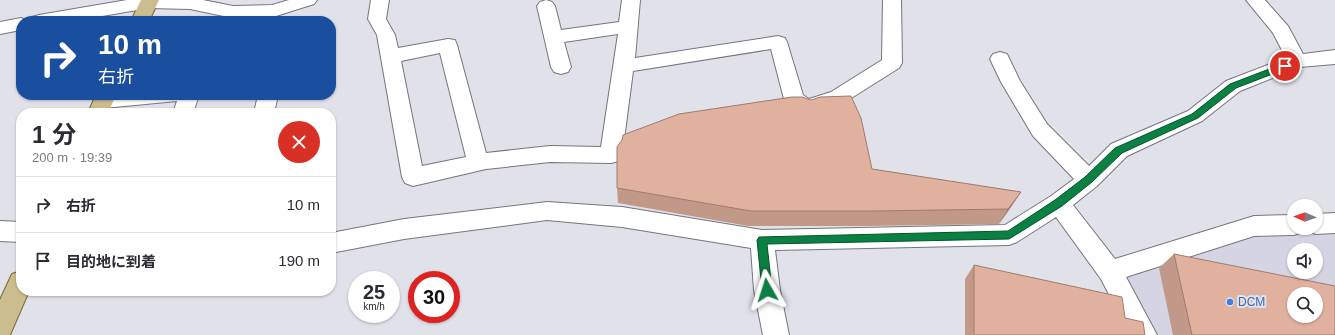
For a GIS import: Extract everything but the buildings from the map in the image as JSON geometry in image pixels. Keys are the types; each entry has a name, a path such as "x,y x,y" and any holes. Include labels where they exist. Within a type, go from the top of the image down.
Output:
{"main road":[{"path":"142,16 149,1"},
{"path":"0,328 16,293"}],"street":[{"path":"66,16 149,1 190,3 233,12 273,11 308,0"},
{"path":"380,0 377,19 386,35 391,56 413,178 478,163 550,154 611,155 624,66 630,0"},
{"path":"624,66 778,42 794,99 807,107 838,97 892,63 892,0"},
{"path":"1255,0 1281,30 1297,61"},
{"path":"546,6 561,67"},
{"path":"147,16 173,12"},
{"path":"0,28 16,25"},
{"path":"553,37 627,28"},
{"path":"391,56 448,45 478,163"},
{"path":"336,243 404,229 547,211 622,217 762,240 1009,235 1059,203 1089,180 1118,150 1195,116 1233,86 1297,61 1335,58"},
{"path":"1000,59 1011,82 1040,130 1089,180"},
{"path":"103,103 129,100"},
{"path":"1059,203 1110,271 1144,335"},
{"path":"1323,224 1335,223"},
{"path":"1110,271 1254,226 1287,225"},
{"path":"0,230 16,232"},
{"path":"762,240 767,290 776,335"}],"shaded area":[{"path":"1323,229 1335,229 1335,335 1151,335 1118,276 1258,230 1287,230 1287,235 1323,235"}],"place":[{"name":"DCM","path":"1230,302"}],"route":[{"path":"767,290 762,240 1009,235 1059,203 1089,180 1118,150 1195,116 1233,86 1285,66"}]}
